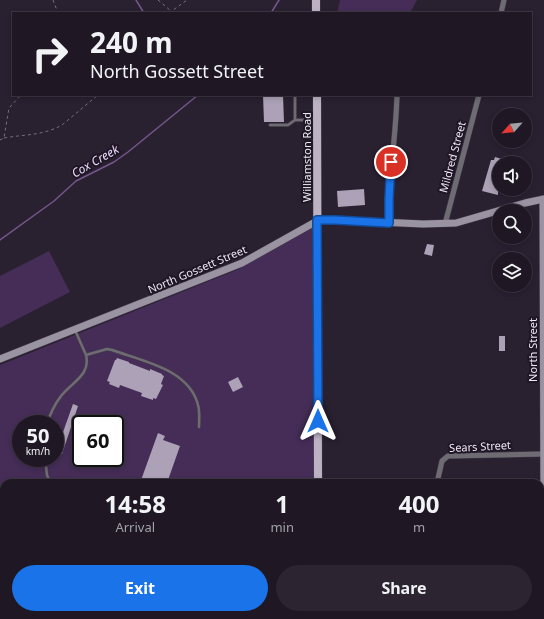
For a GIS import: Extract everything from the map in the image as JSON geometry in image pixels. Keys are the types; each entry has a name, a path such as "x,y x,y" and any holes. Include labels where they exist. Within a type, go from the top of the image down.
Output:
{"main road":[{"path":"316,0 316,12"},
{"name":"Williamston Road","path":"316,96 318,479"}],"street":[{"path":"501,12 504,0"},
{"path":"389,223 392,150 396,125 397,96"},
{"name":"Mildred Street","path":"445,224 479,96"},
{"path":"317,220 389,223 456,223 544,199"},
{"name":"North Street","path":"544,199 544,479"},
{"name":"North Gossett Street","path":"0,359 242,263 317,220"},
{"name":"Sears Street","path":"438,479 442,461 448,456 543,454"},
{"name":"North Street","path":"544,492 544,500"}],"lane":[{"path":"295,96 295,120"},
{"path":"270,125 288,125 295,120 317,120"},
{"path":"51,415 61,397 82,376 87,368 86,356 75,330"},
{"path":"86,356 107,349 174,373 191,390 196,398 199,427"},
{"path":"47,467 49,479"}],"path":[{"path":"53,0 58,12"},
{"path":"158,0 172,11 187,0"},
{"path":"4,138 9,108 20,96"},
{"path":"0,140 4,138 44,133 57,128 97,96"}],"shaded area":[{"path":"340,0 417,0 411,12 337,12"},
{"path":"317,221 318,479 0,479 0,365 239,269"},
{"path":"49,251 70,292 0,328 0,276"}],"building":[{"path":"263,96 283,96 284,122 264,122"},
{"path":"492,160 492,194 482,191"},
{"path":"364,189 365,205 338,207 337,191"},
{"path":"427,244 434,245 432,256 424,254"},
{"path":"499,336 505,336 505,351 499,351"},
{"path":"117,358 150,371 150,369 164,376 161,384 163,385 156,399 153,398 153,400 141,396 142,393 120,385 119,388 109,384 110,382 107,381"},
{"path":"238,377 243,387 233,392 228,382"},
{"path":"73,404 78,406 75,415 72,415 72,424 64,448 64,429"},
{"path":"158,433 165,436 163,440 180,446 168,479 141,479"}],"waterway":[{"path":"136,0 143,12"},
{"name":"Cox Creek","path":"272,12 279,0"},
{"name":"Cox Creek","path":"0,240 54,201 76,181 114,162 128,152 197,96"}],"route":[{"path":"318,421 317,220 389,223 391,162"}]}
